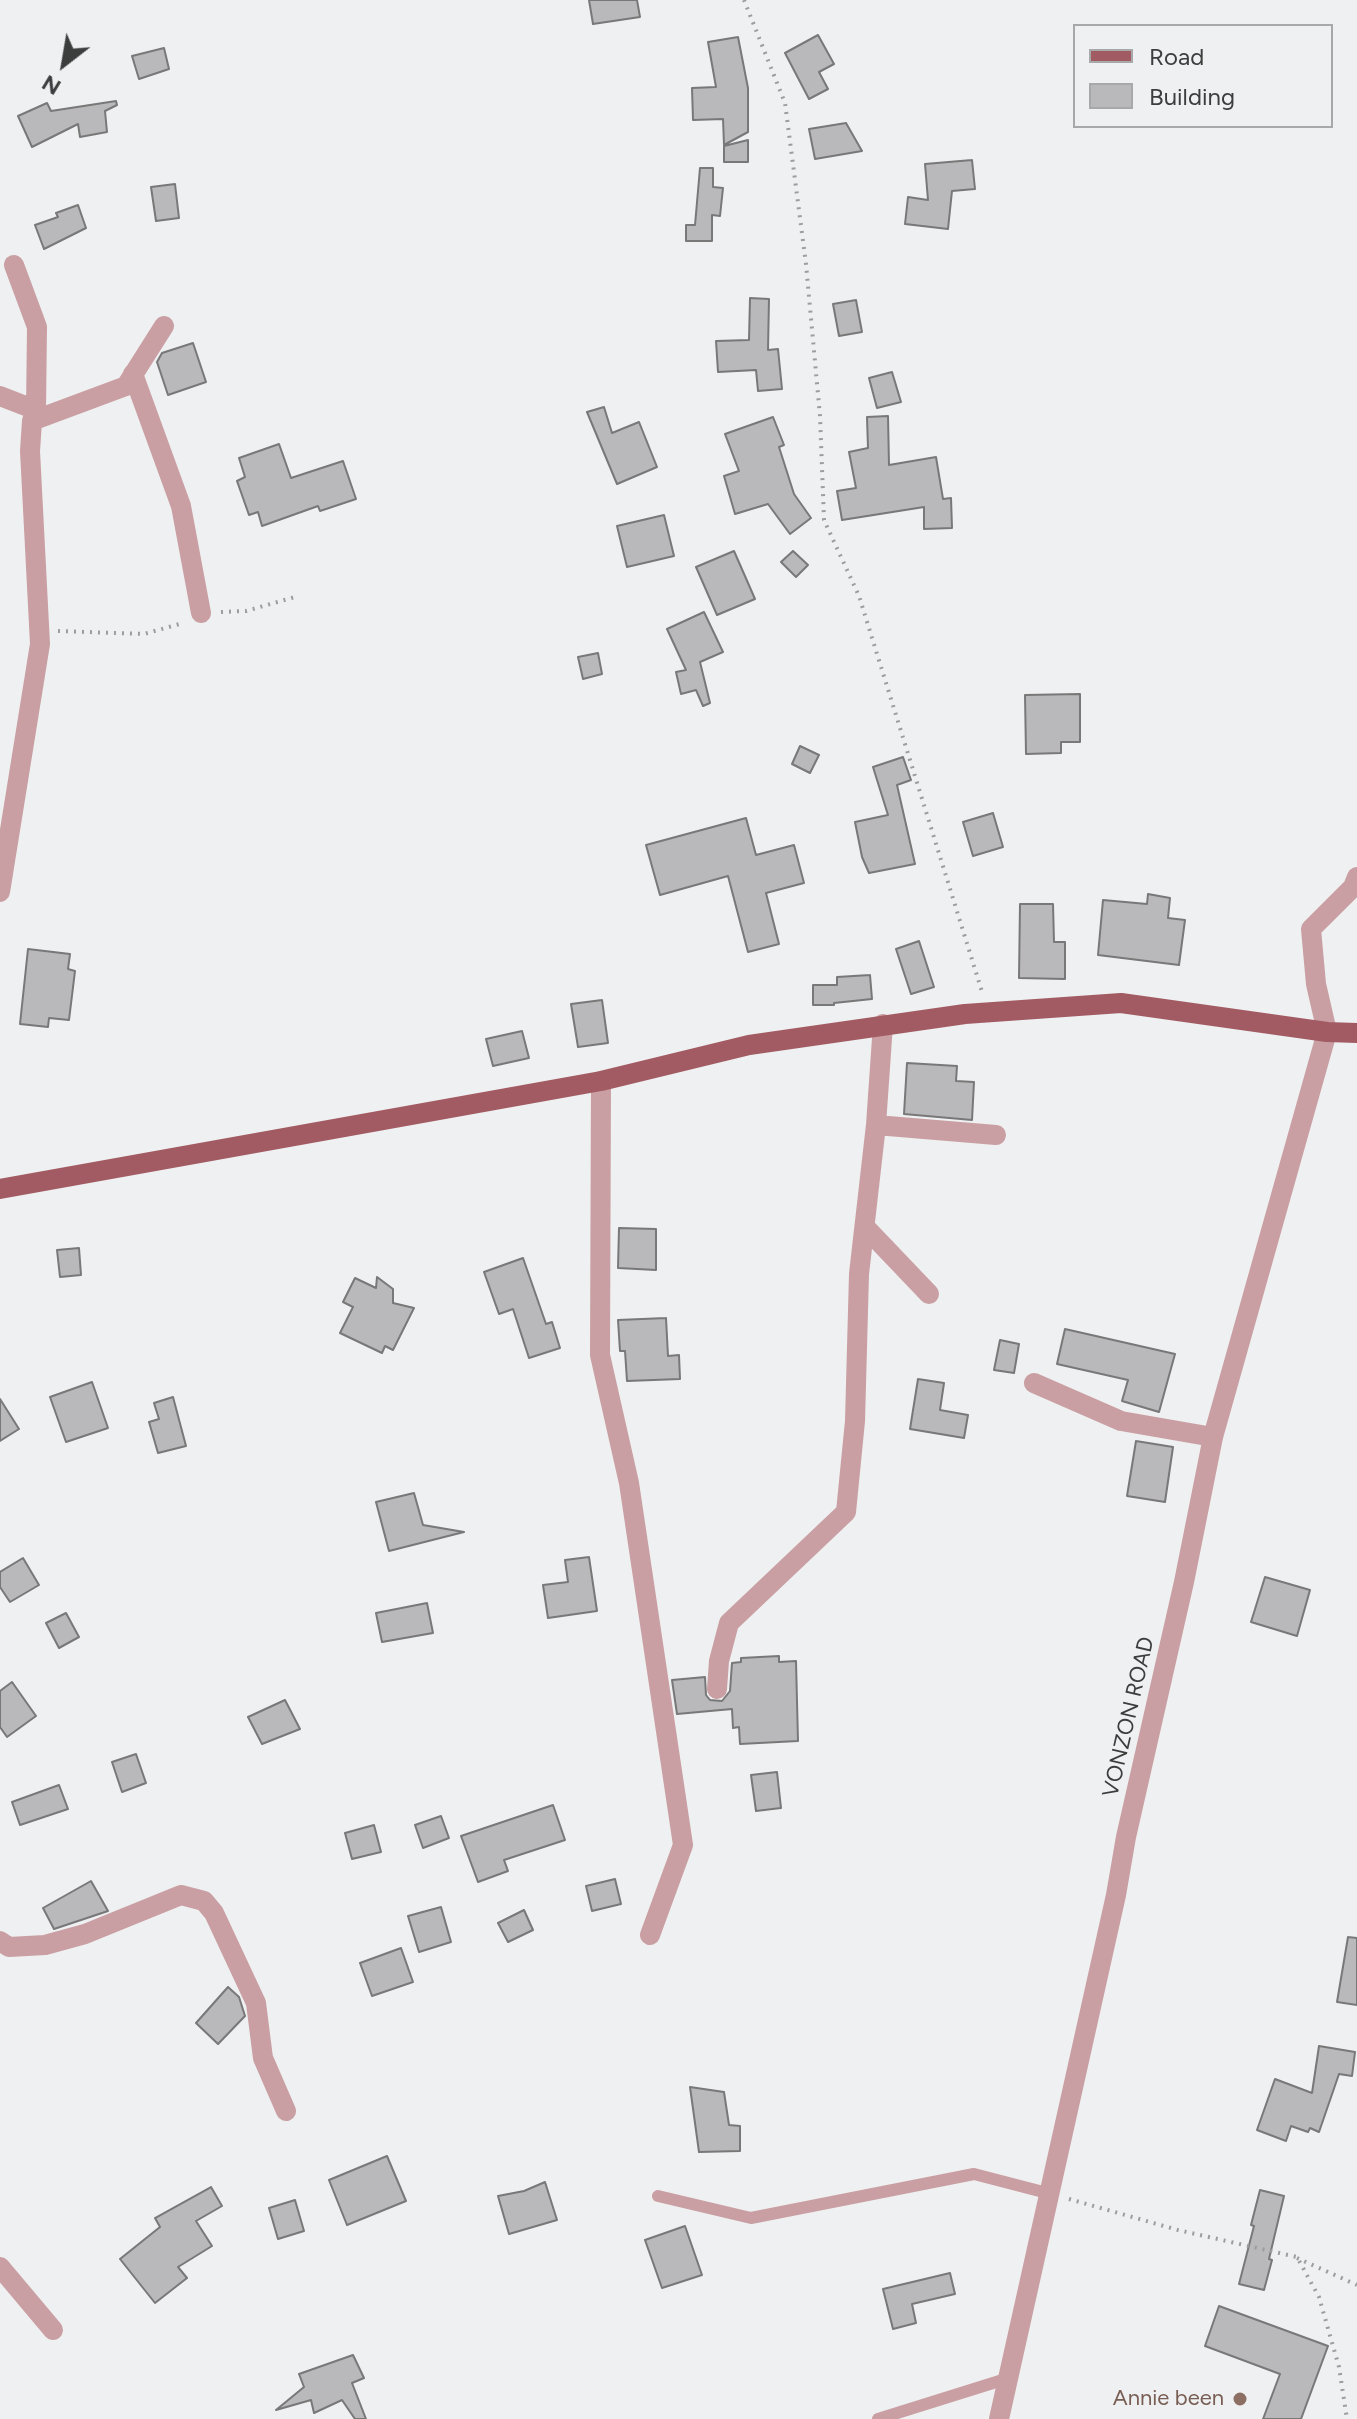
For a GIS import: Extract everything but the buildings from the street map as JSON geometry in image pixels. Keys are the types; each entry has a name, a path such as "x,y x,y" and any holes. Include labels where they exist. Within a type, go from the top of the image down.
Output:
{"main road":[{"path":"0,1189 601,1081 749,1045 883,1024 989,1012 1121,1003 1327,1032 1357,1033"}],"street":[{"path":"0,892 40,644 30,451 37,327 14,265"},
{"path":"0,396 34,415 126,386 164,326"},
{"path":"133,374 181,506 201,613"},
{"path":"1327,1032 1316,984 1311,929 1353,887 1357,877"},
{"path":"717,1689 719,1661 729,1623 846,1512 855,1421 859,1274 876,1125 883,1024"},
{"name":"VONZON ROAD","path":"999,2419 1051,2194 1213,1437 1327,1032"},
{"path":"601,1081 600,1355 629,1483 683,1845 650,1935"},
{"path":"876,1125 996,1135"},
{"path":"866,1228 929,1294"},
{"path":"1034,1383 1121,1421 1213,1437"},
{"path":"0,1941 9,1947 45,1945 85,1934 181,1895 204,1901 214,1913 256,2003 263,2058 286,2111"},
{"path":"0,2267 53,2330"}],"lane":[{"path":"658,2196 751,2218 974,2174 1051,2194"},
{"path":"878,2419 1009,2378"}],"path":[{"path":"744,0 785,103 810,309 820,416 824,520 859,596 989,1012"},
{"path":"39,630 144,634 186,622 201,613 246,611 295,597"},
{"path":"1051,2194 1178,2230 1297,2257 1357,2285"},
{"path":"1297,2257 1319,2297 1339,2367 1347,2419"}],"place":[{"name":"Annie been","path":"1240,2399"}]}
